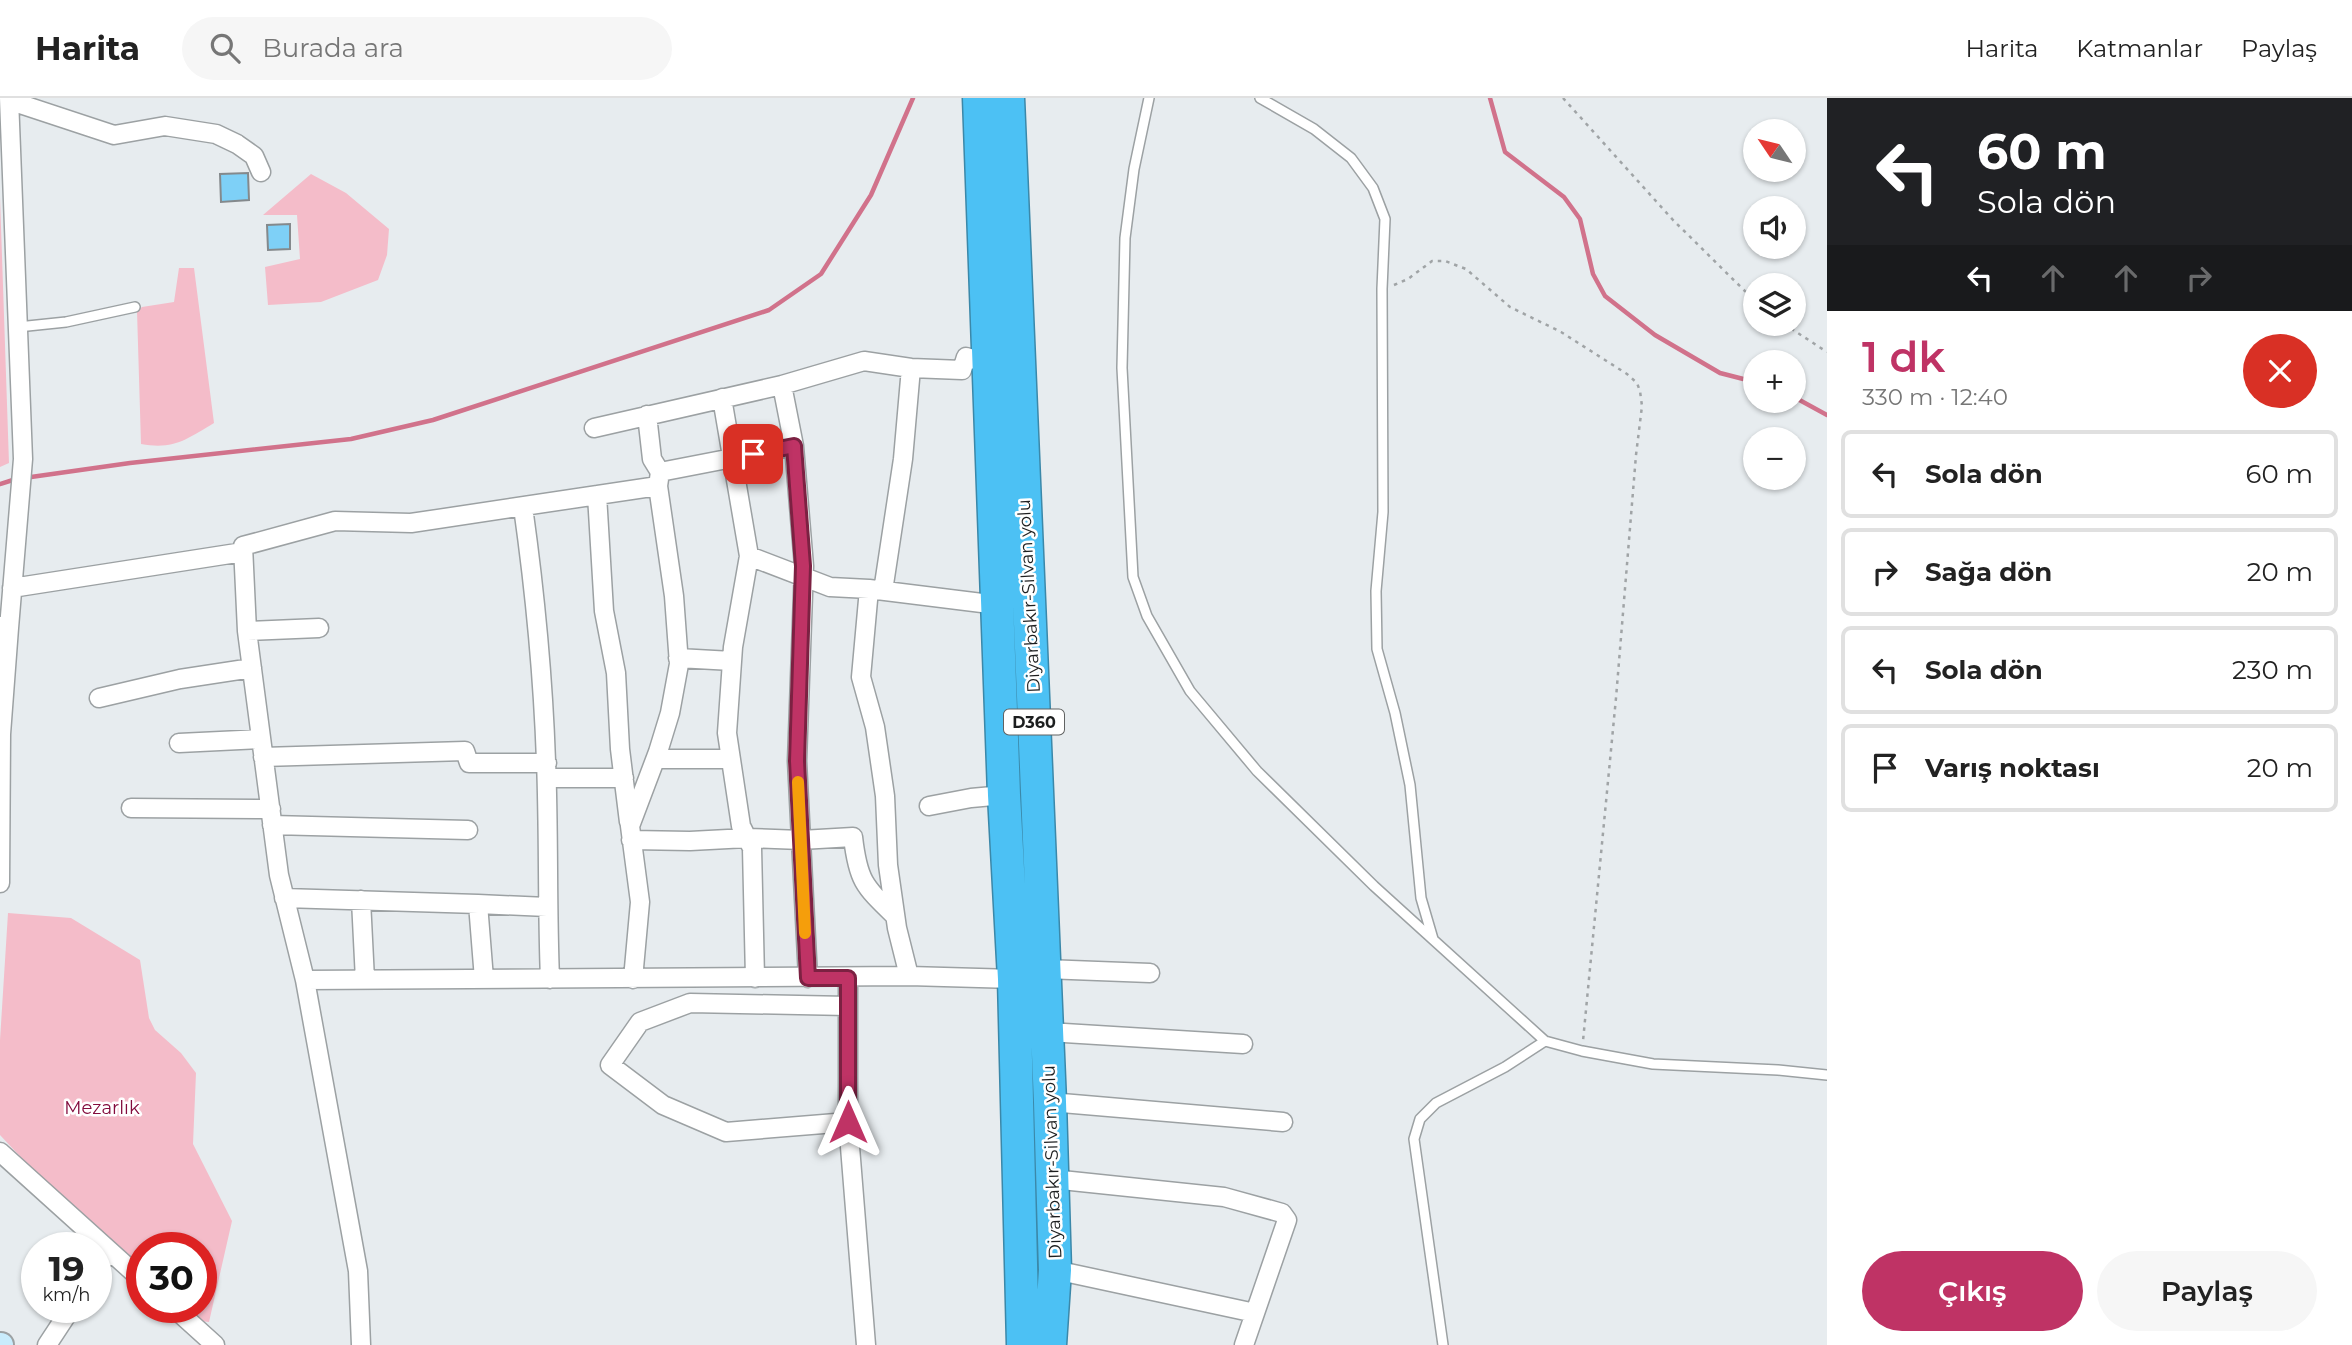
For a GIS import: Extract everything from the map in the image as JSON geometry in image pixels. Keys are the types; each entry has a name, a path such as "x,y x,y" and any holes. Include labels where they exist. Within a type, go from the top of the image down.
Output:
{"highway":[{"name":"Diyarbakır-Silvan yolu","path":"979,98 1004,795 1014,979 1023,1345"},
{"name":"Diyarbakır-Silvan yolu","path":"1008,98 1048,1032 1055,1270 1050,1345"}],"street":[{"path":"0,883 4,627 12,588 22,468 10,100 114,135 165,126 216,134 254,156 261,172"},
{"path":"594,428 782,385 864,361 911,368 962,370 966,357 990,364"},
{"path":"909,976 895,916 888,865 885,796 875,727 861,677 903,458 911,368"},
{"path":"782,385 794,446 803,577 797,761 808,978"},
{"path":"722,398 749,556 732,661 727,733 741,826 752,848 755,886 755,978"},
{"path":"631,833 670,713 678,658 674,596 659,479 652,459 646,415"},
{"path":"361,1345 358,1271 304,980 279,875 247,631 243,546 335,521 411,523 597,495 732,458 794,446"},
{"path":"597,495 604,611 616,673 624,778 640,902 633,979"},
{"path":"523,507 538,616 547,770 550,979"},
{"path":"12,588 243,552"},
{"path":"749,556 831,587 999,605"},
{"path":"247,631 318,628"},
{"path":"678,658 732,661"},
{"path":"99,698 180,679 252,668"},
{"path":"179,743 261,739"},
{"path":"263,757 465,751 469,763 624,778"},
{"path":"656,759 731,759"},
{"path":"929,806 1004,795"},
{"path":"131,808 468,830"},
{"path":"631,833 690,841 853,838 856,869 866,888 895,916"},
{"path":"284,898 547,907"},
{"path":"360,900 365,980"},
{"path":"478,904 484,979"},
{"path":"1045,969 1150,972"},
{"path":"304,980 909,976 1014,979"},
{"path":"848,978 848,1122 866,1345"},
{"path":"848,1006 690,1003 640,1022 611,1065 663,1105 726,1132 848,1122"},
{"path":"1048,1032 1243,1044"},
{"path":"1050,1102 1283,1122"},
{"path":"0,1152 88,1232"},
{"path":"1052,1179 1224,1197 1282,1213 1287,1220 1244,1345"},
{"path":"112,1254 126,1266"},
{"path":"1055,1270 1255,1313"},
{"path":"47,1345 61,1323"},
{"path":"191,1323 215,1345"}],"lane":[{"path":"1149,98 1125,238 1122,368 1133,577 1147,616 1190,691 1257,771 1374,886 1545,1041 1653,1064 1827,1075"},
{"path":"1260,98 1314,129 1351,158 1373,188 1385,219 1382,289 1383,512 1376,591 1377,649 1395,713 1410,785 1421,898 1433,941"},
{"path":"18,327 66,322 135,307"},
{"path":"1443,1345 1414,1139 1420,1119 1436,1103 1504,1067 1545,1041"}],"path":[{"path":"1563,98 1664,211 1743,289"},
{"path":"1382,289 1408,279 1432,261 1445,261 1466,269 1510,307 1561,332 1627,374 1637,383 1640,391 1642,406 1582,1051"},
{"path":"1802,336 1827,352"}],"green space":[{"path":"311,174 346,193 389,229 387,255 378,280 321,302 268,305 265,267 300,259 297,215 263,215"},
{"path":"0,197 9,463 0,467"},
{"path":"179,268 194,268 214,423 180,442 163,446 141,444 137,311 142,307 174,302"},
{"name":"Mezarlık","path":"8,913 71,918 140,960 149,1018 155,1030 181,1053 196,1073 193,1144 232,1221 217,1287 217,1232 126,1232 126,1256 112,1244 112,1232 98,1232 58,1197 0,1135 0,1040"}],"building":[{"path":"248,173 249,200 221,202 220,174"},
{"path":"290,224 290,249 268,250 267,225"}],"waterway":[{"path":"24,478 130,463 351,439 433,420 769,310 821,274 871,195 913,98"},
{"path":"1490,98 1505,152 1564,197 1580,219 1593,274 1605,296 1655,335 1720,373 1743,379"},
{"path":"1806,404 1827,415"},
{"path":"0,484 16,479"}],"slow traffic":[{"path":"798,782 805,933"}],"route":[{"path":"753,454 794,446 803,566 797,761 808,978 848,978 848,1122"}]}
